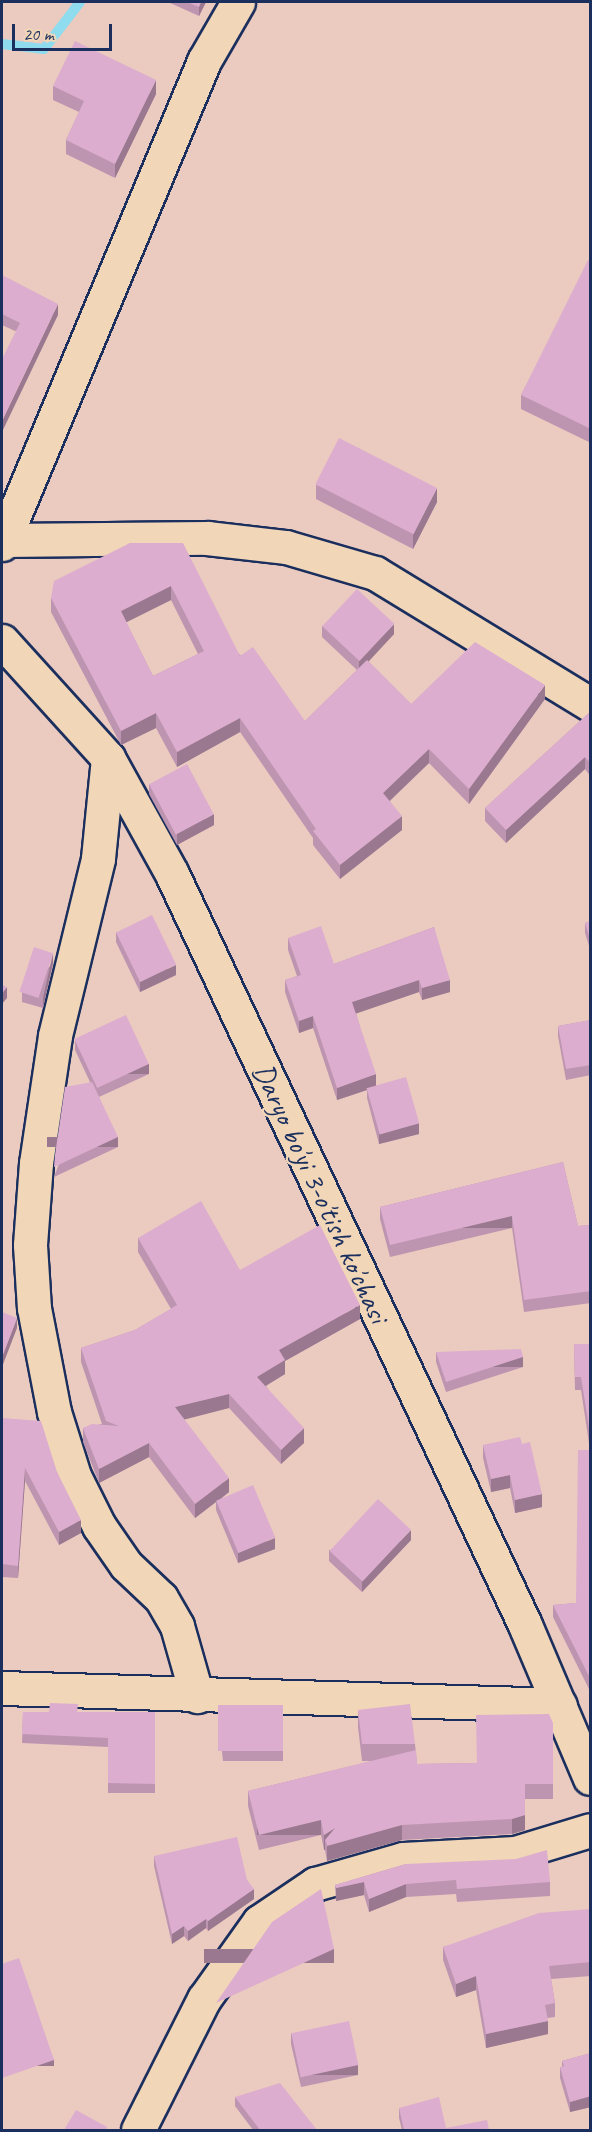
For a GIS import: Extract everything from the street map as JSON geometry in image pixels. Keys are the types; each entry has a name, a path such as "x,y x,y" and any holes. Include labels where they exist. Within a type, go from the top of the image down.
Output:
{"street":[{"path":"238,2 204,61 3,542 207,538 286,547 375,573 591,704"},
{"name":"Daryo bo'yi 3-o'tish ko'chasi","path":"2,641 108,758 177,885 560,1706 591,1778"},
{"path":"108,758 98,859 55,1036 36,1163 30,1245 34,1308 54,1412 74,1476 99,1526 126,1565 161,1598 177,1626 197,1696"},
{"path":"2,1688 560,1706"},
{"path":"138,2130 204,1999 259,1922 315,1884 403,1859 515,1853 591,1830"}],"building":[{"path":"187,2 201,2 199,7"},
{"path":"75,41 156,80 115,164 66,140 84,101 53,86"},
{"path":"588,260 591,261 591,429 521,395"},
{"path":"2,275 58,304 2,421 2,359 20,323 2,314"},
{"path":"339,438 437,488 413,534 315,484"},
{"path":"130,543 183,543 240,656 253,647 305,721 367,660 411,704 475,642 545,685 469,789 429,749 383,793 402,816 340,865 313,831 316,829 240,718 177,752 156,713 121,731 51,598 54,581","holes":["171,586 204,651 153,676 121,611"]},
{"path":"357,589 394,624 360,661 322,626"},
{"path":"591,711 591,764 585,757 506,830 485,808"},
{"path":"187,764 214,814 176,835 149,784"},
{"path":"152,915 176,964 140,982 116,933"},
{"path":"591,921 591,942 585,923"},
{"path":"321,926 334,964 434,927 450,980 422,988 419,980 352,1002 376,1074 337,1088 313,1016 299,1021 285,980 301,975 288,938"},
{"path":"34,947 53,953 38,998 19,992"},
{"path":"126,1015 149,1064 97,1088 74,1039"},
{"path":"591,1020 591,1065 566,1069 558,1026"},
{"path":"406,1077 419,1123 380,1134 367,1088"},
{"path":"92,1082 118,1137 54,1167 65,1087"},
{"path":"563,1162 578,1226 591,1225 591,1291 524,1300 512,1216 390,1245 380,1207"},
{"path":"201,1201 240,1270 320,1225 360,1305 279,1350 285,1360 257,1377 304,1428 281,1450 229,1394 175,1407 229,1478 195,1504 149,1443 99,1469 83,1428 92,1424 119,1426 106,1421 81,1348 135,1330 177,1305 138,1238"},
{"path":"2,1312 17,1318 2,1357"},
{"path":"574,1344 591,1344 591,1440 581,1377 575,1377"},
{"path":"521,1349 523,1357 446,1382 436,1352"},
{"path":"2,1418 41,1421 57,1472 81,1520 59,1532 25,1468 18,1566 2,1564"},
{"path":"520,1437 522,1444 530,1442 542,1494 515,1500 510,1475 491,1479 483,1445"},
{"path":"578,1450 591,1450 591,1680 553,1605 576,1603"},
{"path":"253,1485 275,1537 238,1553 216,1501"},
{"path":"378,1499 411,1530 362,1582 330,1551"},
{"path":"50,1703 78,1704 77,1712 155,1712 155,1784 108,1783 108,1738 22,1734 23,1712 49,1712"},
{"path":"410,1704 415,1744 362,1744 358,1710"},
{"path":"218,1705 283,1705 283,1751 218,1751"},
{"path":"549,1714 553,1723 553,1784 525,1784 525,1815 512,1819 402,1825 327,1846 325,1840 335,1828 324,1835 321,1820 259,1835 248,1791 416,1750 417,1764 477,1763 476,1715"},
{"path":"237,1837 247,1880 254,1889 208,1921 206,1919 188,1931 184,1926 172,1934 154,1856"},
{"path":"547,1850 550,1882 457,1889 456,1880 406,1884 369,1899 364,1882 336,1888 335,1885 406,1864 516,1859"},
{"path":"321,1889 334,1949 216,2003 272,1922"},
{"path":"591,1909 591,1962 549,1966 555,2003 545,2005 548,2021 486,2034 476,1976 456,1984 443,1947 539,1913"},
{"path":"19,1958 54,2060 2,2078 2,1964"},
{"path":"349,2021 358,2065 301,2077 291,2033"},
{"path":"591,2053 591,2096 570,2102 560,2067 564,2066 562,2061"},
{"path":"280,2083 317,2130 260,2130 235,2097"},
{"path":"439,2097 446,2128 487,2120 489,2130 404,2130 399,2108"},
{"path":"76,2110 107,2127 106,2130 64,2130"}],"waterway":[{"path":"2,44 44,49 80,2"}]}
